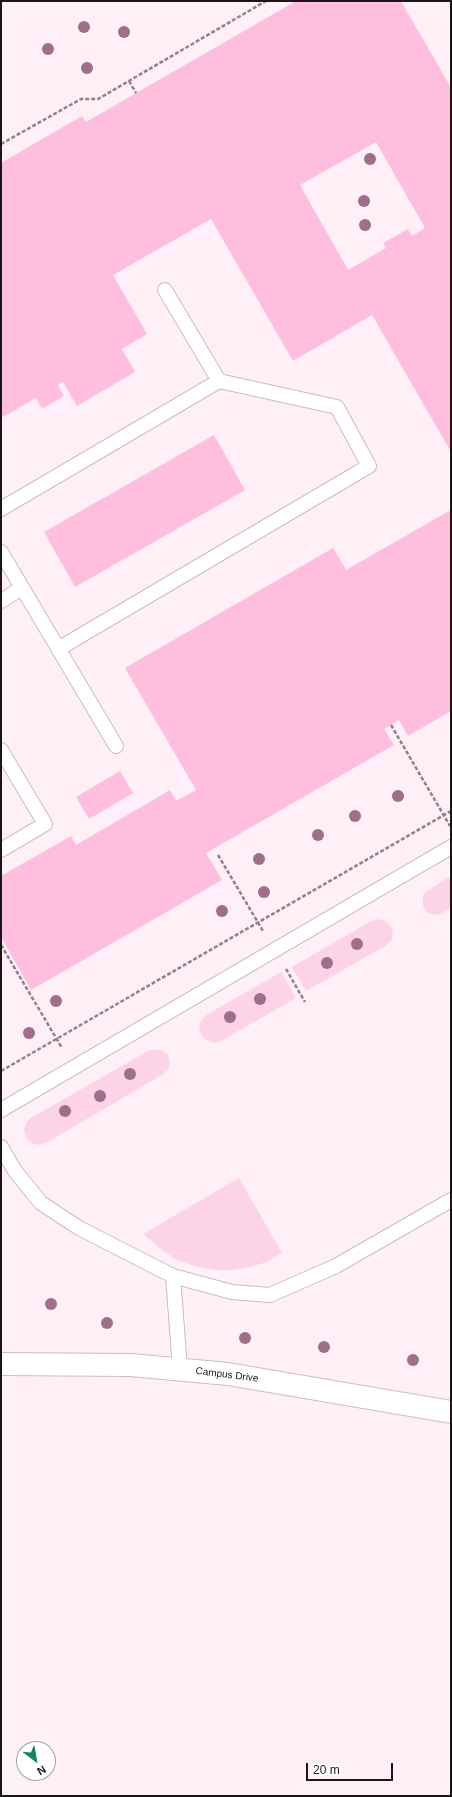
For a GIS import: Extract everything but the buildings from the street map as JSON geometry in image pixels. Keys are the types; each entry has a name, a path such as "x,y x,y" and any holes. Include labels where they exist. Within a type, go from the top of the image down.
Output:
{"street":[{"name":"Campus Drive","path":"1,1364 83,1364 180,1369 276,1381 451,1412"}],"lane":[{"path":"165,290 219,381"},
{"path":"1,509 219,381 336,407 369,466 58,649"},
{"path":"1,552 116,746"},
{"path":"1,601 22,588"},
{"path":"1,750 45,824 1,850"},
{"path":"1,1110 451,847"},
{"path":"1,1147 15,1171 41,1203 79,1228 173,1276 232,1292 270,1295 336,1266 451,1200"},
{"path":"173,1276 180,1369"}],"path":[{"path":"1,144 81,99 98,99 266,1"},
{"path":"129,81 136,93"},
{"path":"391,725 451,828"},
{"path":"1,1071 451,811"},
{"path":"218,855 305,1002"},
{"path":"1,945 74,1068"}],"shaded area":[{"path":"451,876 451,908 440,914 433,915 427,912 423,906 423,895"},
{"path":"378,919 385,921 391,926 393,933 391,941 385,946 306,991 292,967 371,921"},
{"path":"281,972 296,998 221,1041 214,1043 207,1041 201,1035 199,1028 201,1021 206,1015"},
{"path":"155,1049 163,1051 168,1055 170,1063 168,1070 162,1075 46,1143 39,1145 32,1143 26,1138 24,1130 26,1123 31,1118 148,1051"},
{"path":"239,1178 282,1253 267,1262 232,1270 214,1270 194,1266 175,1259 143,1234"}]}
